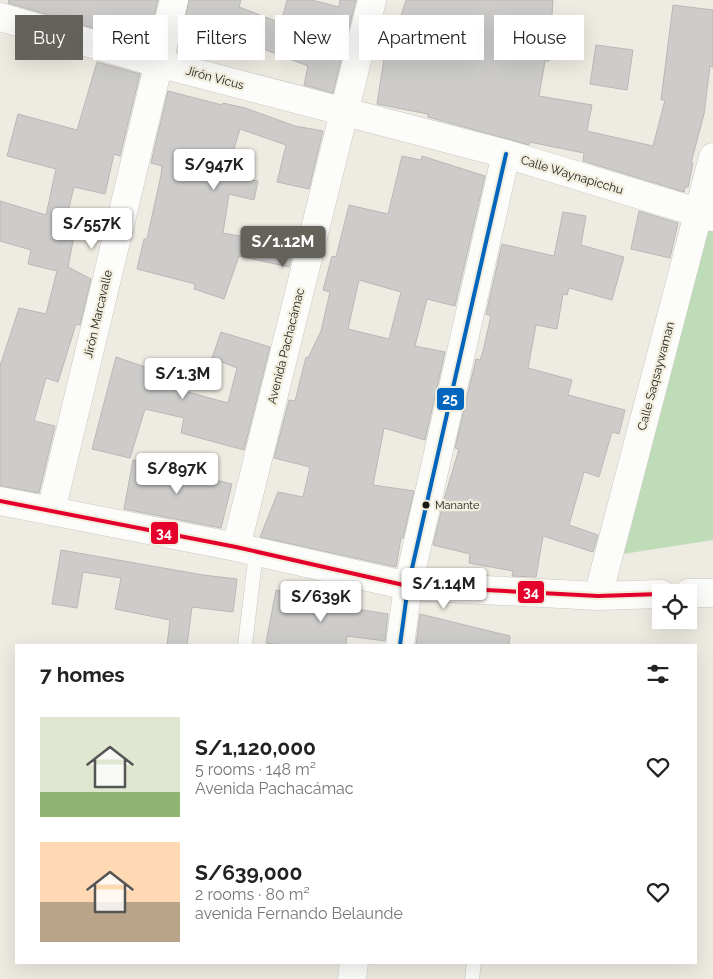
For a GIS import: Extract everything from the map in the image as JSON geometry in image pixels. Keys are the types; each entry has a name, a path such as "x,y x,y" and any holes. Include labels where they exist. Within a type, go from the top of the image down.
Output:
{"street":[{"name":"Jirón Marcavalle","path":"51,511 174,0"},
{"name":"Avenida Pachacámac","path":"246,549 344,112 372,0"},
{"name":"Jirón Vicus","path":"0,17 158,63 344,112"},
{"name":"Calle Waynapicchu","path":"344,112 506,154 706,215"},
{"path":"400,644 408,586 506,154"},
{"name":"Calle Saqsaywaman","path":"598,596 706,215 713,156"},
{"path":"0,501 246,549 408,586 598,596 652,594"},
{"path":"697,594 713,593"},
{"path":"352,979 354,964"}],"lane":[{"path":"245,644 246,549"},
{"path":"472,979 474,964"}],"green space":[{"path":"713,212 713,540 610,556"}],"building":[{"path":"9,0 158,0 154,15 93,15 93,28 83,25 83,15 49,15 8,3"},
{"path":"189,0 241,0 239,7 260,15 186,15"},
{"path":"287,0 312,0 339,7 340,0 356,0 349,28 349,15 283,15"},
{"path":"406,0 553,0 552,15 494,15 494,60 549,60 545,61 539,96 592,105 587,131 653,146 665,100 661,100 673,5 713,10 713,67 710,66 704,114 691,163 693,163 688,187 685,187 684,192 583,161 584,153 529,142 529,145 428,117 428,114 377,104 384,60 484,60 484,15 401,15"},
{"path":"265,17 275,21 275,53 265,50"},
{"path":"596,45 633,50 627,90 590,84"},
{"path":"292,60 341,60 333,93 304,85 308,66"},
{"path":"97,62 140,74 120,156 114,154 105,194 74,187 64,228 75,231 68,267 91,279 80,325 76,324 58,382 46,378 34,421 55,426 39,493 0,486 0,366 19,308 46,314 57,271 28,264 31,250 0,241 0,201 46,215 56,169 7,156 18,114 77,130"},
{"path":"168,91 222,105 223,103 245,108 295,126 323,131 309,189 277,182 286,145 240,129 226,175 258,181 254,200 229,194 223,233 262,240 263,237 295,245 289,267 239,256 224,299 194,289 195,284 137,269 144,239 147,239 161,175 162,166 151,163"},
{"path":"402,156 421,160 422,156 485,176 455,306 427,299 415,346 445,352 425,440 384,428 373,485 414,491 403,538 401,538 396,567 260,537 278,492 303,497 310,467 274,458 289,400 295,401 306,357 308,358 321,331 330,292 323,290 332,256 336,257 349,205 388,214","holes":["359,280 401,292 389,339 348,329"]},
{"path":"639,211 678,223 670,258 631,249"},
{"path":"563,212 586,216 581,245 624,257 612,300 569,288 567,295 563,294 557,329 536,325 528,368 572,380 568,395 625,410 619,434 612,432 599,477 584,472 569,525 598,535 593,552 543,536 536,577 512,576 513,571 469,563 470,554 433,545 459,449 455,448 476,359 480,360 483,351 491,316 486,314 502,244 554,256"},
{"path":"221,332 270,347 244,450 181,433 184,418 145,409 130,458 92,449 116,357 180,379 177,389 228,403 237,368 212,358"},
{"path":"133,460 232,484 221,528 124,509"},
{"path":"61,550 203,575 237,579 233,612 192,607 187,644 167,644 170,620 115,609 121,578 83,572 77,608 52,604"},
{"path":"276,590 307,596 306,601 388,614 385,641 347,636 346,644 266,643"},
{"path":"420,614 510,636 509,644 416,644"}],"transit line":[{"name":"25","path":"400,644 408,586 506,154"},
{"name":"34","path":"0,501 236,547 408,586 598,596 652,594"}],"place":[{"name":"Manante","path":"426,505"}]}
